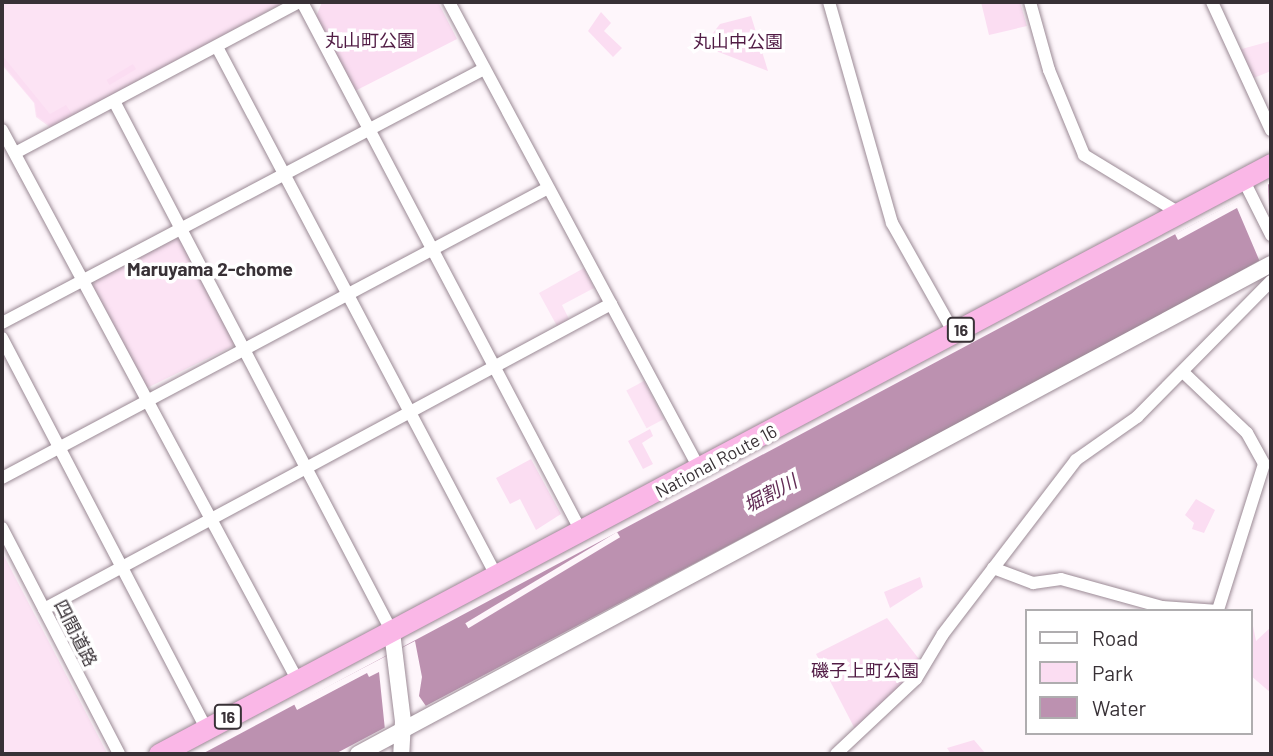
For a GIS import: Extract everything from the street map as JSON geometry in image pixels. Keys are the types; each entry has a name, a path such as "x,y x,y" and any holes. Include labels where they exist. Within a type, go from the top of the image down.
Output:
{"highway":[{"name":"National Route 16","path":"159,754 298,681 394,641 497,577 1178,214 1247,186 1271,164"}],"street":[{"path":"18,152 115,103 300,2 582,533"},
{"path":"449,2 700,470"},
{"path":"828,2 892,223 954,334"},
{"path":"1030,2 1049,70 1084,155 1178,214"},
{"path":"1212,2 1271,130"},
{"path":"217,47 497,577"},
{"path":"2,323 484,68"},
{"path":"115,103 308,467 394,641 403,727 401,754"},
{"path":"2,130 18,152 83,280 298,681"},
{"path":"1247,186 1271,235"},
{"path":"2,478 548,188"},
{"path":"358,754 403,727 1271,264"},
{"path":"835,754 916,679 993,568 1076,460 1137,417 1184,373 1271,281"},
{"path":"44,609 611,304"},
{"path":"2,338 206,729"},
{"path":"1184,373 1247,433 1264,464 1219,609"},
{"name":"四間道路","path":"2,528 119,754"},
{"path":"993,568 1034,583 1061,579 1162,607 1190,609"}],"shaded area":[{"path":"2,2 284,2 51,128 36,117 34,103 2,65"},
{"path":"1271,41 1271,71 1251,79 1238,50"},
{"path":"174,238 181,240 234,341 233,346 147,388 93,286 96,280"},
{"path":"584,268 594,288 562,305 570,321 558,328 539,293"},
{"path":"644,381 664,419 647,428 626,390"},
{"path":"2,552 106,751 106,754 2,754"}],"green space":[{"name":"丸山町公園","path":"322,2 438,2 457,39 355,91 316,17"},
{"path":"981,2 1020,2 1027,26 989,35"},
{"path":"601,12 611,23 604,31 622,48 613,57 588,31"},
{"name":"丸山中公園","path":"751,16 768,71 703,46 720,24"},
{"path":"2,55 50,114 66,105 72,114 51,126 37,116 35,103 2,63"},
{"path":"133,64 136,69 110,85 106,80"},
{"path":"650,429 653,436 642,443 653,464 643,469 628,441"},
{"path":"531,459 561,514 536,530 520,499 510,504 496,478"},
{"path":"1196,499 1215,510 1204,533 1192,529 1194,523 1185,515"},
{"path":"920,577 923,587 890,608 884,592"},
{"name":"磯子上町公園","path":"887,618 919,659 910,677 856,731 816,654"},
{"path":"1252,621 1256,641 1271,627 1271,693 1252,677"},
{"path":"974,740 986,754 951,754 947,748"}],"water":[{"name":"堀割川","path":"1271,183 1271,254 1161,316 335,754 202,754"}],"pier":[{"path":"1268,184 1271,256 1260,262 1237,208 1178,240 1175,234"},
{"path":"617,532 620,537 468,628 465,623"},
{"path":"415,641 422,677 419,696 428,709 385,730 379,672 369,677 367,673 297,710 294,704"}],"district":[{"name":"Maruyama 2-chome","path":"210,269"}]}
